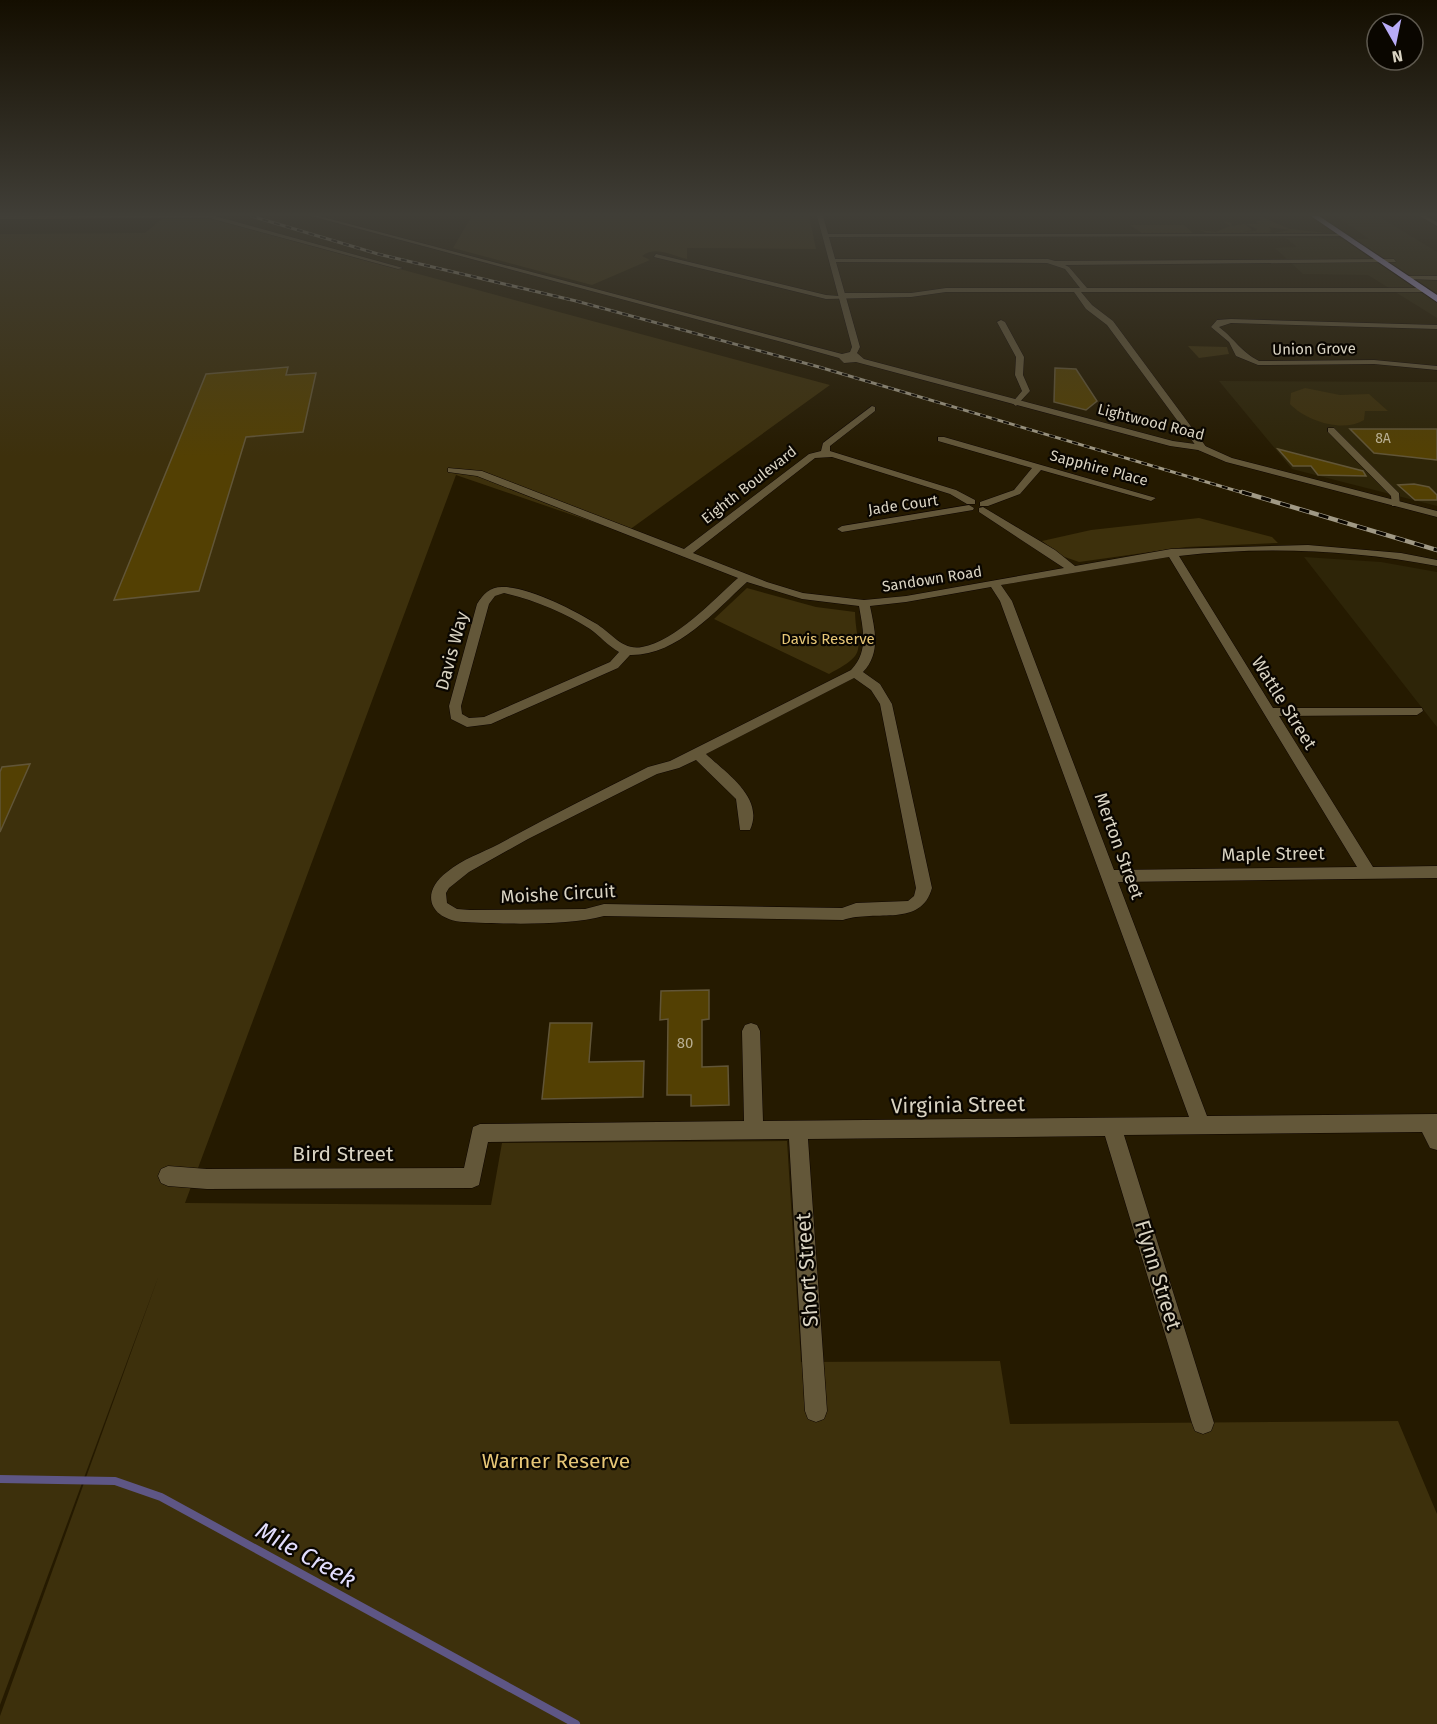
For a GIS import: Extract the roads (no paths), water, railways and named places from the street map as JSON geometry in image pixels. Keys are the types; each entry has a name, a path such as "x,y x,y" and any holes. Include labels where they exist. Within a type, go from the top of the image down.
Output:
{"street":[{"path":"617,296 842,356 856,357 856,347 842,296"},
{"path":"1084,296 1089,307 1110,323 1202,448"},
{"name":"Union Grove","path":"1437,327 1231,321 1220,322 1215,327 1232,341 1239,354 1258,363 1367,362 1437,368"},
{"path":"1001,322 1020,358 1020,375 1026,391 1016,403"},
{"name":"Lightwood Road","path":"856,357 1016,403 1180,446 1202,448 1229,460 1437,514"},
{"path":"825,453 826,445 872,409"},
{"path":"1331,430 1396,495 1396,504"},
{"name":"Sapphire Place","path":"938,437 1153,501 1162,493"},
{"name":"Eighth Boulevard","path":"686,553 812,456 825,453 940,487 970,505"},
{"name":"Sapphire Place","path":"983,507 1015,493 1038,467"},
{"name":"Sandown Road","path":"451,470 479,473 746,577 802,596 864,603 906,599 1171,552 1238,548 1308,549 1401,556 1437,563"},
{"path":"970,505 983,507 1007,527 1046,547 1072,569"},
{"name":"Jade Court","path":"831,524 842,532 970,505"},
{"name":"Wattle Street","path":"1171,552 1368,873"},
{"path":"627,651 643,651 666,643 746,577"},
{"name":"Merton Street","path":"995,584 1007,603 1201,1125"},
{"name":"Davis Way","path":"493,592 516,592 590,625 627,651 619,662 610,668 486,721 467,723 456,716 455,706 483,604 486,597 493,592"},
{"path":"855,673 865,663 871,648 864,603"},
{"name":"Moishe Circuit","path":"855,673 876,687 886,704 924,888 923,896 916,904 901,909 856,909 836,914 728,914 707,910 604,910 585,915 470,916 454,915 440,906 438,893 449,877 513,844 536,829 653,770 674,765 855,673"},
{"path":"1268,712 1417,711"},
{"path":"697,753 742,797 745,806 745,826"},
{"name":"Maple Street","path":"1109,876 1437,872"},
{"path":"751,1031 754,1129"},
{"path":"1432,1123 1437,1141"},
{"name":"Virginia Street","path":"480,1133 1432,1123"},
{"name":"Flynn Street","path":"1112,1126 1203,1424"},
{"name":"Short Street","path":"798,1129 816,1411"},
{"name":"Bird Street","path":"168,1176 207,1179 471,1178 480,1133"}],"waterway":[{"name":"Mile Creek","path":"0,1479 115,1481 161,1497 576,1724"}],"railway":[{"path":"557,296 819,367 1247,494"},
{"path":"1242,492 1437,550"}],"park label":[{"name":"Davis Reserve","path":"828,639"},
{"name":"Warner Reserve","path":"556,1461"}]}
